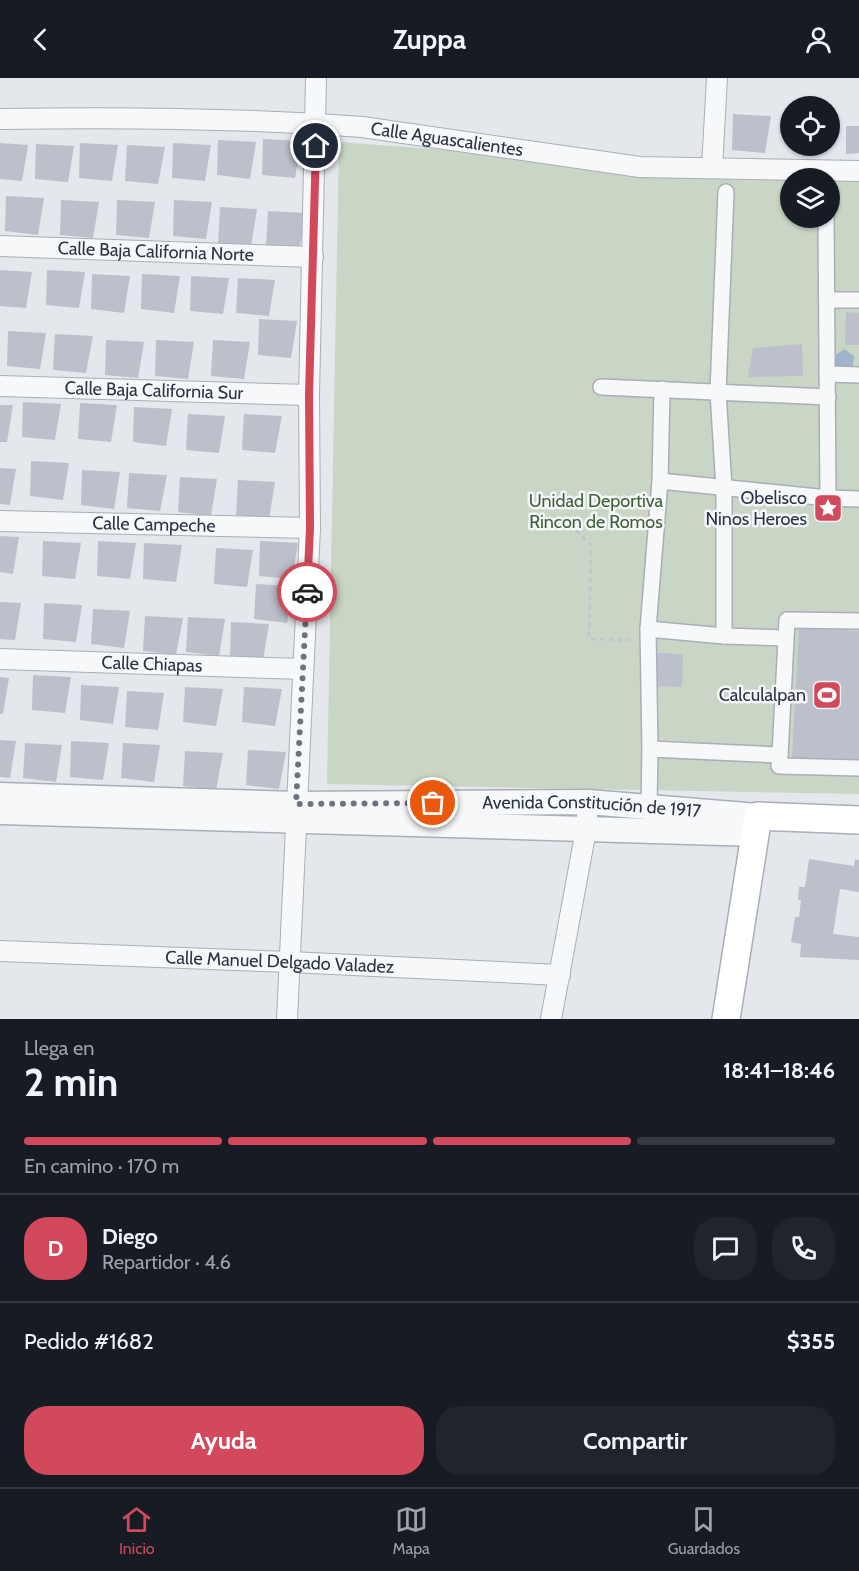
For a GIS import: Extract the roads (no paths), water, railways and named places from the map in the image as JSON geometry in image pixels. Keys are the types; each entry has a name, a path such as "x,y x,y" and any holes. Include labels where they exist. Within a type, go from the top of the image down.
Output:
{"main road":[{"name":"Avenida Constitución de 1917","path":"757,825 859,820"},
{"name":"Avenida Constitución de 1917","path":"757,825 859,836"},
{"path":"726,1019 757,825"}],"street":[{"path":"288,1019 310,528 309,395 316,78"},
{"path":"712,168 717,78"},
{"name":"Calle Aguascalientes","path":"0,119 73,118 362,127 640,167 780,172"},
{"name":"Calle Aguascalientes","path":"840,173 859,171"},
{"path":"724,636 724,488 718,392 726,192"},
{"path":"826,228 828,498"},
{"name":"Calle Baja California Norte","path":"0,246 313,257"},
{"path":"827,300 859,300"},
{"path":"827,374 859,375"},
{"name":"Calle Baja California Sur","path":"0,386 309,395"},
{"path":"601,387 828,397"},
{"path":"648,807 650,749 648,634 660,481 662,389"},
{"path":"660,481 859,499"},
{"name":"Calle Campeche","path":"0,521 310,528"},
{"path":"859,621 787,620 779,766 859,768"},
{"path":"648,634 785,638"},
{"name":"Calle Chiapas","path":"0,659 303,669"},
{"path":"650,749 780,755"},
{"name":"Avenida Constitución de 1917","path":"0,795 296,813 421,825 585,830 757,825"},
{"path":"421,825 446,819 567,822 576,820 579,802"},
{"path":"551,1019 585,830 579,802"},
{"name":"Avenida Constitución de 1917","path":"0,812 296,813 579,802 648,807 757,825"},
{"name":"Calle Manuel Delgado Valadez","path":"0,951 560,975"}],"water":[{"path":"844,349 854,356 852,371 835,372 835,356"}],"place":[{"name":"Obelisco Ninos Heroes","path":"828,508"},
{"name":"Calculalpan","path":"827,695"}],"park label":[{"name":"Unidad Deportiva Rincon de Romos","path":"596,511"}]}
